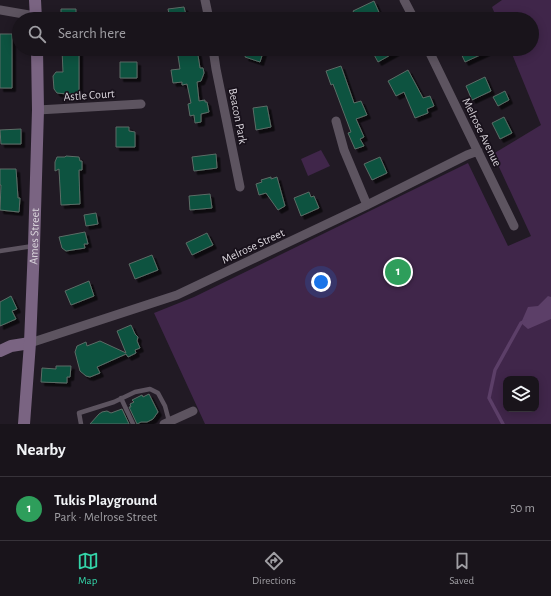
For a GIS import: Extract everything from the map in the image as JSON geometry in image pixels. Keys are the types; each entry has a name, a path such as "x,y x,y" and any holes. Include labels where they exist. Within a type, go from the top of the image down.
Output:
{"street":[{"path":"35,0 36,12"},
{"path":"205,0 208,12"},
{"path":"404,0 410,12"},
{"path":"0,10 12,12"},
{"name":"Ames Street","path":"24,424 30,342 34,246 38,110 36,56"},
{"name":"Beacon Park","path":"214,56 240,187"},
{"name":"Melrose Avenue","path":"431,56 514,226"},
{"name":"Astle Court","path":"38,110 141,104"},
{"path":"336,121 344,150 367,205"},
{"name":"Melrose Street","path":"30,342 177,295 478,151"},
{"path":"0,352 11,346 30,342"},
{"path":"166,423 193,411"}],"lane":[{"path":"0,251 34,246"},
{"path":"81,424 79,413 135,392 150,389 158,393 165,406 166,423"},
{"path":"121,398 133,424"}],"shaded area":[{"path":"502,0 551,0 551,424 205,424 154,313 194,297 468,163 508,246 531,236 493,154 541,125 513,56 539,56 539,12 494,12 492,7"},
{"path":"321,150 330,166 308,176 301,159"},
{"path":"548,296 551,297 551,319 528,329 521,323 528,307 538,306"}],"building":[{"path":"374,1 379,12 354,12"},
{"path":"184,7 185,12 169,12 168,9"},
{"path":"61,9 76,9 76,12 61,12"},
{"path":"0,34 12,34 12,88 0,88"},
{"path":"62,56 79,56 79,93 57,93 54,89 53,76 56,72 63,72"},
{"path":"178,56 198,56 200,68 203,68 204,73 201,81 197,82 199,101 205,100 205,102 207,102 209,112 201,114 201,122 195,123 194,115 190,116 188,104 191,103 187,84 182,85 182,82 173,83 171,70 180,69"},
{"path":"245,56 262,56 260,62"},
{"path":"375,56 389,56 378,62"},
{"path":"462,56 478,56 465,62"},
{"path":"120,62 137,62 137,78 120,78"},
{"path":"341,66 354,103 361,101 367,115 356,119 364,137 360,139 364,146 355,149 348,133 351,132 333,84 331,85 326,71"},
{"path":"408,70 423,98 430,96 434,106 427,109 428,113 415,118 404,92 396,96 388,81"},
{"path":"485,77 491,91 472,100 466,86"},
{"path":"505,91 509,100 498,106 493,97"},
{"path":"267,106 271,127 256,130 253,108"},
{"path":"504,117 512,133 500,139 492,123"},
{"path":"116,127 129,127 129,131 135,132 135,147 116,147"},
{"path":"21,129 21,144 1,144 0,130"},
{"path":"216,154 217,168 194,171 192,157"},
{"path":"57,157 79,157 80,161 82,161 82,170 79,170 80,204 61,205 59,169 55,171 55,162"},
{"path":"380,157 387,173 372,180 364,164"},
{"path":"0,169 16,169 18,198 20,198 19,212 0,210"},
{"path":"271,177 271,179 277,177 285,206 278,210 266,193 259,195 256,184 262,182 261,180"},
{"path":"309,192 311,197 314,196 319,208 301,216 294,198"},
{"path":"210,194 212,208 190,210 189,196"},
{"path":"96,213 98,224 86,226 84,215"},
{"path":"85,232 88,244 84,244 85,248 66,251 62,248 59,237"},
{"path":"207,233 213,245 192,255 186,243"},
{"path":"152,255 158,270 135,279 129,264"},
{"path":"89,281 94,296 71,305 65,291"},
{"path":"11,296 17,309 12,311 16,319 0,326 0,302"},
{"path":"131,325 138,337 137,341 140,348 135,350 136,353 128,357 126,354 97,367 100,373 90,377 86,376 80,371 75,352 77,346 86,342 87,346 100,341 126,353 117,331"},
{"path":"56,366 71,366 70,377 67,377 67,383 41,382 42,368 56,369"},
{"path":"149,394 158,412 153,419 137,424 129,407 131,407 130,404 134,402 132,400 142,395 143,397"},
{"path":"122,409 129,424 90,424 102,412 107,411 111,413"}],"waterway":[{"path":"503,424 489,398 495,370 521,323 525,321"}],"place":[{"name":"Tukis Playground","path":"398,272"}]}
